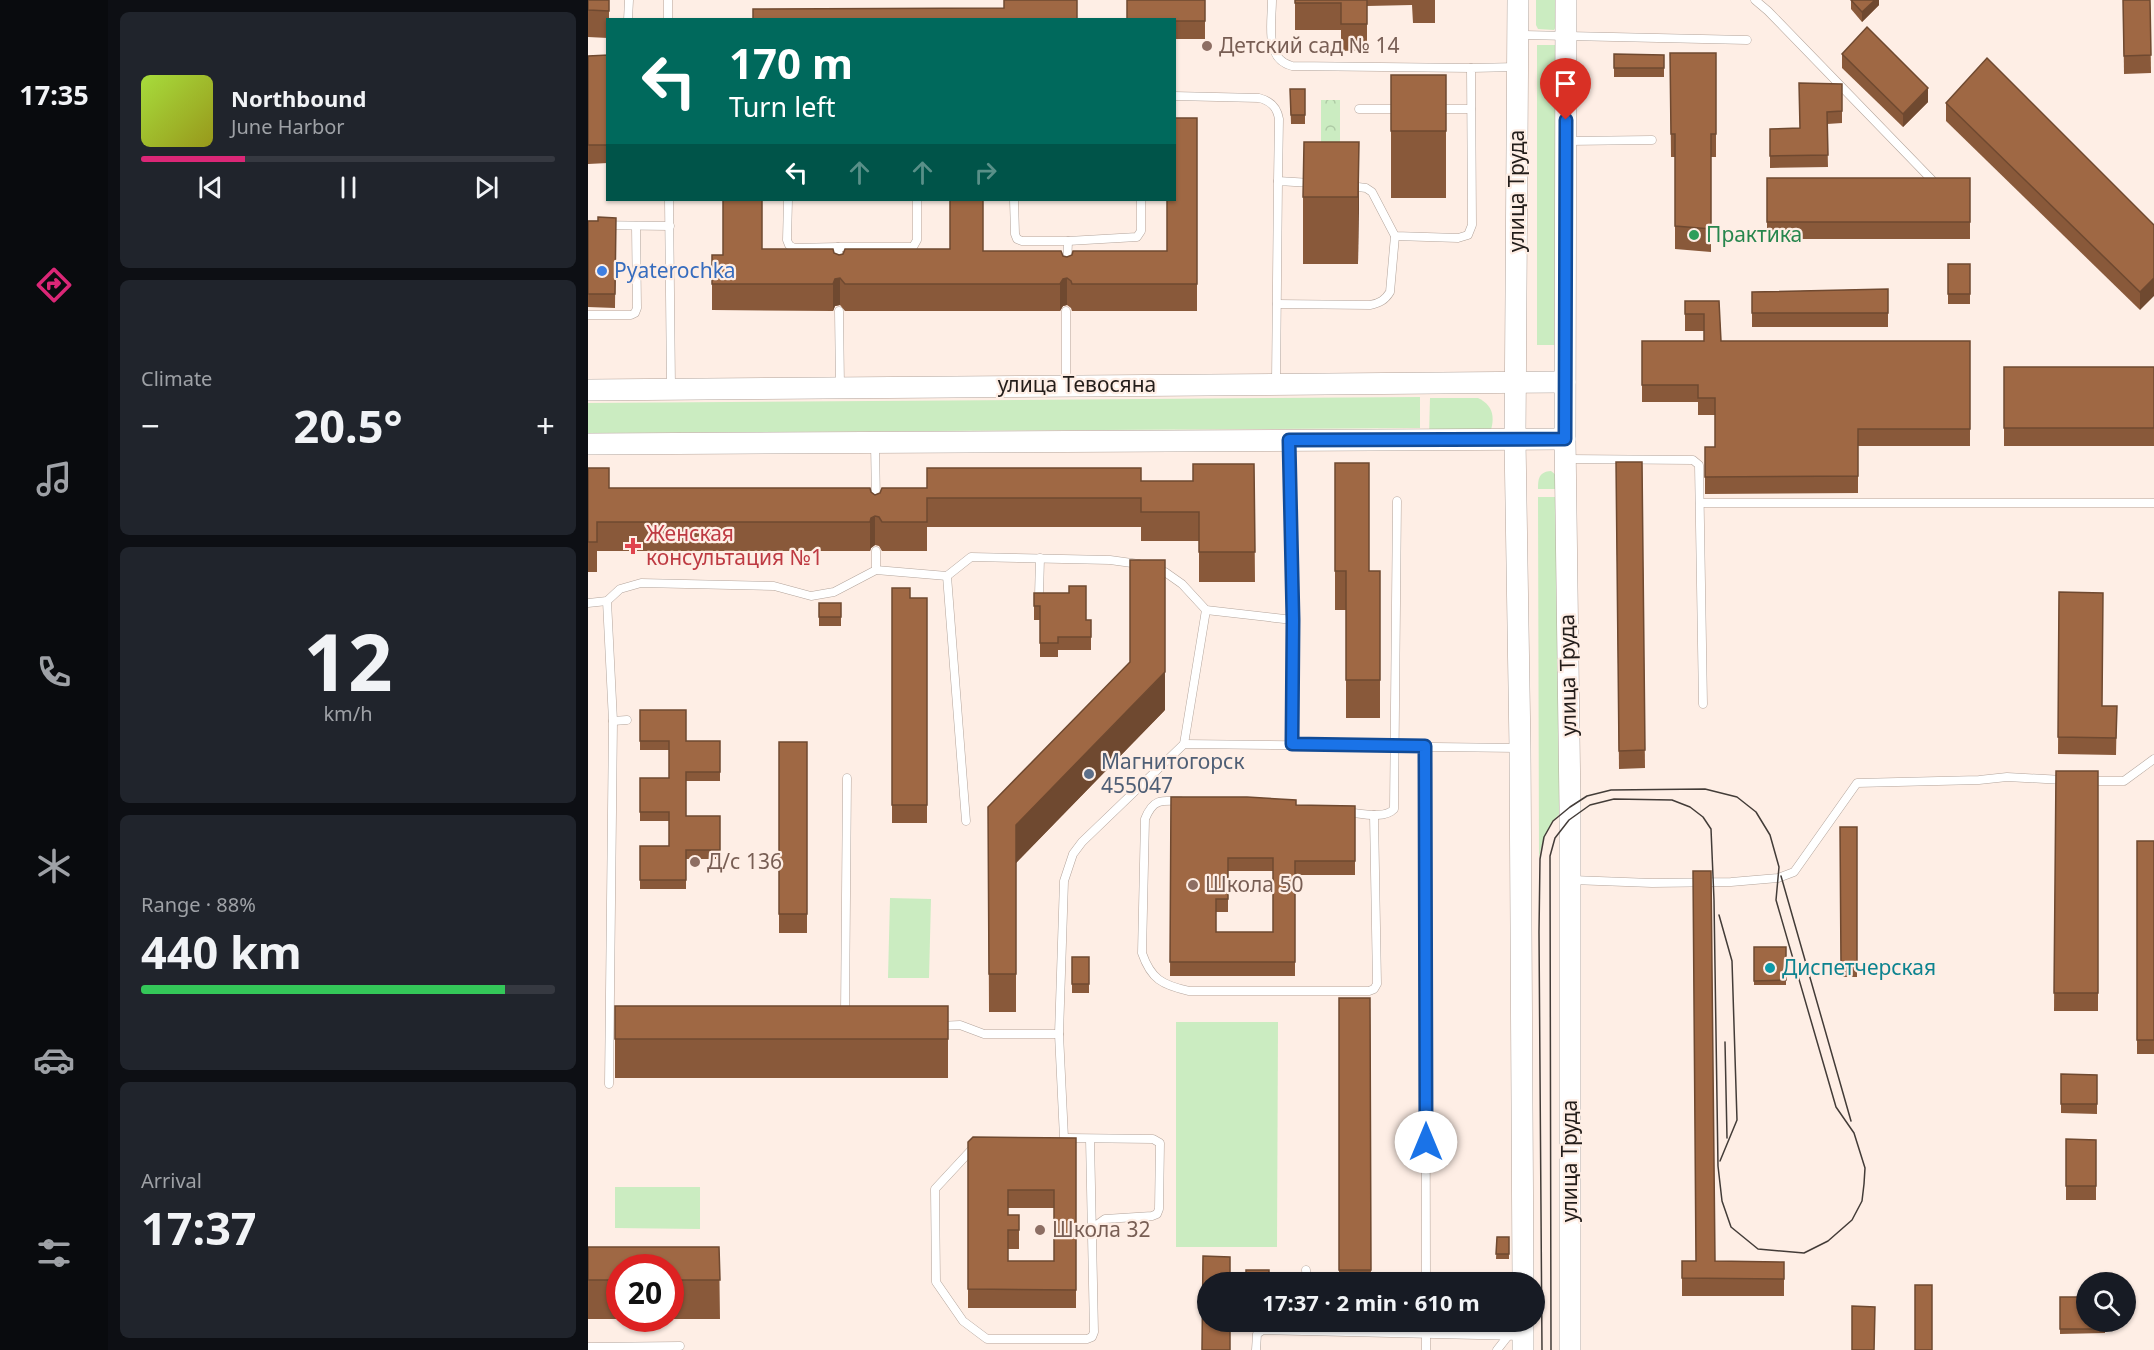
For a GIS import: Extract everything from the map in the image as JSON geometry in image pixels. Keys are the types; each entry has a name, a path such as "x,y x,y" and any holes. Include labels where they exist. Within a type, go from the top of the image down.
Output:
{"main road":[{"name":"улица Труда","path":"1518,0 1515,440 1520,748 1522,1272"},
{"name":"улица Труда","path":"1566,0 1565,449 1570,880 1570,1350"},
{"name":"улица Тевосяна","path":"588,390 840,386 1565,382"},
{"path":"588,444 1515,440 1565,449"}],"lane":[{"path":"628,0 628,18"},
{"path":"668,0 668,18"},
{"path":"1272,0 1272,45 1278,59 1284,64 1292,66 1518,67"},
{"path":"1755,0 1932,180"},
{"path":"1518,35 1747,39"},
{"path":"1395,236 1458,238 1471,230 1471,68"},
{"path":"1176,96 1258,98 1273,104 1278,111 1276,383"},
{"path":"1359,109 1404,109"},
{"path":"1426,109 1471,109"},
{"path":"1566,141 1652,140"},
{"path":"1278,181 1325,184"},
{"path":"1277,304 1378,304 1386,299 1390,292 1395,236 1372,192 1359,186 1336,185"},
{"path":"669,201 671,389"},
{"path":"788,201 787,240 794,248 913,247 917,240 917,201"},
{"path":"1014,201 1015,234 1017,239 1022,241 1137,237 1141,231 1141,201"},
{"path":"588,225 670,226"},
{"path":"588,315 631,315 635,313 637,308 636,226"},
{"path":"1067,278 1068,241"},
{"path":"838,247 838,276"},
{"path":"839,311 840,386"},
{"path":"1066,311 1066,385"},
{"path":"1289,440 1293,620 1292,744"},
{"path":"876,442 876,507"},
{"path":"1565,449 1695,461 1700,467 1703,704"},
{"path":"1341,812 1374,815 1390,813 1394,809 1397,501"},
{"path":"1700,503 2154,502"},
{"path":"876,551 876,570"},
{"path":"588,603 607,601 620,589 641,583 774,586 811,596 834,592 876,570 947,576 971,556 1110,560 1143,564 1165,572 1182,584 1206,610 1293,620"},
{"path":"1039,596 1041,558"},
{"path":"947,576 966,821"},
{"path":"607,601 612,721 609,1084"},
{"path":"1064,1138 1059,1034 1063,895 1067,867 1082,842 1184,744 1206,610"},
{"path":"612,721 627,720"},
{"path":"1184,744 1520,748"},
{"path":"1425,746 1426,1272"},
{"path":"1570,880 1652,883 1731,882 1778,878 1794,872 1857,783 1978,780 2007,777 2124,781 2154,759"},
{"path":"845,1027 847,778"},
{"path":"1187,801 1156,802 1144,819 1142,953 1148,970 1159,979 1172,987 1189,991 1369,991 1374,989 1377,984 1374,815"},
{"path":"610,1024 622,1024"},
{"path":"926,1026 960,1025 984,1034 1059,1034"},
{"path":"1053,1138 1153,1139 1158,1141 1160,1146 1157,1214 1105,1219 1098,1224 1092,1234"},
{"path":"981,1142 967,1153 935,1191 936,1282 963,1321 987,1339 1089,1338 1094,1332 1090,1139"},
{"path":"1256,1350 1259,1332"},
{"path":"1387,1332 1426,1335 1519,1336"},
{"path":"1426,1335 1426,1350"},
{"path":"1497,1350 1519,1336"},
{"path":"588,1347 680,1346"}],"green space":[{"path":"1536,0 1557,0 1557,25 1554,30 1538,29"},
{"path":"1537,45 1558,45 1558,345 1537,345"},
{"path":"1321,100 1340,100 1340,152 1321,152"},
{"path":"1420,397 1420,428 588,433 588,403"},
{"path":"1430,398 1478,398 1491,411 1493,420 1491,430 1429,438"},
{"path":"1551,471 1556,475 1559,489 1538,489 1540,476"},
{"path":"1538,497 1559,497 1561,812 1546,834 1539,859"},
{"path":"890,898 931,899 929,978 888,978"},
{"path":"1176,1022 1278,1022 1277,1247 1176,1247"},
{"path":"615,1187 700,1187 700,1229 615,1228"}],"building":[{"path":"588,0 609,0 609,11 588,10"},
{"path":"1004,0 1077,0 1077,18 753,18 753,9 1004,8"},
{"path":"1127,0 1205,0 1205,21 1176,21 1176,18 1127,18"},
{"path":"1295,0 1367,0 1367,24 1341,24 1341,3 1295,3"},
{"path":"1851,0 1875,0 1862,12"},
{"path":"2123,0 2150,0 2151,55 2124,56"},
{"path":"1867,27 1928,88 1903,114 1842,54"},
{"path":"1670,53 1716,53 1716,134 1711,134 1711,229 1675,226 1675,134 1671,134"},
{"path":"1614,54 1664,55 1664,68 1614,68"},
{"path":"606,55 606,145 588,145 588,56"},
{"path":"1987,58 2154,225 2154,278 2140,292 1946,103"},
{"path":"1391,75 1446,75 1446,131 1391,131"},
{"path":"1799,83 1842,84 1842,111 1827,112 1828,155 1770,156 1770,129 1800,128"},
{"path":"1290,89 1305,89 1305,115 1291,115"},
{"path":"1176,118 1197,118 1197,284 1072,284 1067,278 1063,279 1060,284 845,284 840,278 835,279 833,284 712,284 712,255 723,255 723,201 762,201 762,249 833,249 834,253 839,255 843,254 845,249 950,249 950,201 983,201 983,251 1061,251 1063,256 1067,257 1072,255 1073,251 1167,251 1167,201 1176,201"},
{"path":"1304,142 1359,142 1358,197 1303,197"},
{"path":"1767,178 1970,178 1970,222 1767,222"},
{"name":"Pyaterochka","path":"598,217 616,218 615,294 588,294 588,221 598,221"},
{"path":"1948,264 1970,264 1970,294 1948,294"},
{"path":"1888,289 1888,313 1752,313 1752,292"},
{"path":"1685,301 1719,301 1721,341 1970,341 1970,429 1858,429 1858,476 1705,477 1705,447 1715,447 1715,398 1698,398 1698,385 1642,385 1642,341 1704,341 1704,314 1685,314"},
{"path":"2004,367 2154,367 2154,428 2004,428"},
{"path":"1616,462 1642,462 1645,750 1619,751"},
{"path":"1335,463 1369,463 1369,571 1380,571 1380,680 1346,680 1346,571 1335,571"},
{"path":"1193,464 1254,464 1255,552 1199,552 1199,512 1141,512 1141,498 927,498 927,522 882,522 879,517 875,516 870,522 597,522 597,542 588,542 588,468 609,468 609,488 870,488 875,495 880,493 882,488 927,488 927,468 1141,468 1141,481 1193,481"},
{"path":"1130,560 1165,560 1165,672 1016,825 1016,974 989,974 988,807 1130,662"},
{"path":"1069,586 1086,586 1086,620 1091,620 1091,637 1058,637 1058,643 1040,643 1040,606 1034,606 1034,593 1069,593"},
{"path":"892,588 910,588 910,598 927,598 927,805 892,805"},
{"path":"2059,592 2103,593 2102,706 2117,706 2116,738 2058,737"},
{"path":"819,603 841,603 841,617 819,617"},
{"name":"Д/с 136","path":"640,710 686,710 686,741 720,741 720,772 686,772 686,816 720,816 720,850 686,850 686,880 640,880 640,846 669,846 669,812 640,812 640,778 669,778 669,741 640,741"},
{"path":"779,742 807,742 807,914 779,914"},
{"path":"2056,771 2098,771 2098,993 2054,993"},
{"name":"Школа 50","path":"1171,797 1247,797 1296,800 1296,805 1355,806 1355,861 1295,861 1295,962 1170,962","holes":["1228,858 1273,858 1273,932 1216,932 1216,899 1228,899"]},
{"path":"1840,827 1857,827 1857,963 1841,963"},
{"path":"2137,841 2154,841 2154,1040 2137,1040"},
{"path":"1693,871 1711,871 1715,1261 1784,1262 1784,1279 1682,1278 1682,1261 1696,1261"},
{"name":"Диспетчерская","path":"1754,947 1786,947 1786,980 1754,981"},
{"path":"1072,957 1089,957 1089,984 1072,984"},
{"path":"1339,998 1370,998 1371,1270 1339,1270"},
{"path":"615,1006 948,1006 948,1039 615,1039"},
{"path":"2061,1074 2097,1075 2097,1104 2061,1104"},
{"path":"973,1137 1076,1138 1076,1290 968,1289 968,1142","holes":["1008,1190 1054,1190 1054,1261 1008,1261 1008,1230 1019,1230 1019,1215 1008,1215"]},
{"path":"2066,1139 2096,1140 2096,1186 2066,1186"},
{"path":"1497,1237 1509,1237 1509,1254 1496,1254"},
{"path":"588,1247 719,1247 720,1280 684,1280 684,1254 606,1254 606,1280 588,1280"},
{"path":"1203,1256 1230,1257 1230,1272 1203,1272"},
{"path":"1246,1270 1269,1270 1269,1272 1246,1272"},
{"path":"1915,1285 1932,1285 1932,1350 1915,1350"},
{"path":"2060,1297 2076,1297 2076,1329 2060,1329"},
{"path":"1852,1306 1875,1307 1874,1350 1852,1350"},
{"path":"1202,1332 1230,1332 1230,1350 1202,1350"}],"tram line":[{"path":"1542,1350 1539,932 1540,859 1544,837 1553,821 1570,807 1587,796 1611,790 1705,789 1737,797 1756,812 1770,835 1779,867 1776,900 1836,1107 1854,1133 1865,1168 1862,1201 1852,1220 1828,1241 1804,1253 1758,1249 1731,1227 1722,1201 1718,1166 1711,829 1703,817 1690,807 1672,800 1614,799 1590,805 1569,820 1555,838 1550,856 1551,1350"},
{"path":"1781,876 1851,1121"},
{"path":"1719,915 1732,961 1737,1120 1720,1161"},
{"path":"1725,1042 1727,1138"}],"place":[{"name":"Детский сад № 14","path":"1207,46"},
{"name":"Практика","path":"1694,235"},
{"name":"Pyaterochka","path":"602,271"},
{"name":"Женская консультация №1","path":"633,546"},
{"name":"Магнитогорск 455047","path":"1089,774"},
{"name":"Д/с 136","path":"695,862"},
{"name":"Школа 50","path":"1193,885"},
{"name":"Диспетчерская","path":"1770,968"},
{"name":"Школа 32","path":"1040,1230"}],"route":[{"path":"1426,1142 1425,746 1292,744 1293,620 1289,440 1565,439 1566,120"}]}
